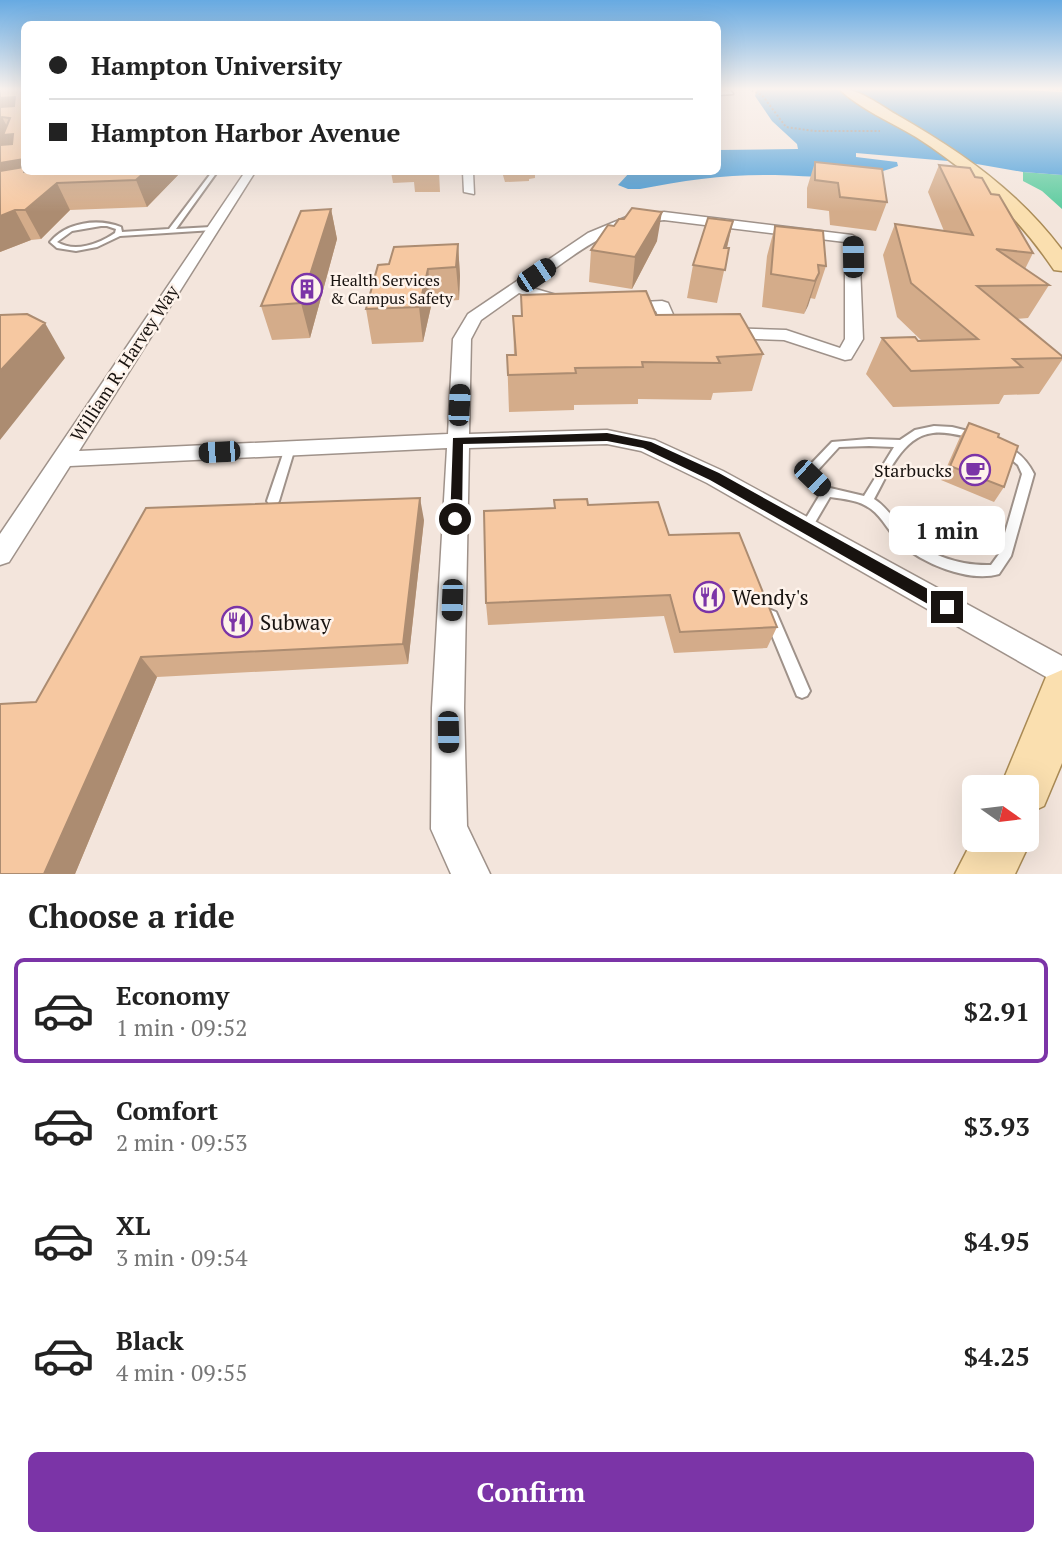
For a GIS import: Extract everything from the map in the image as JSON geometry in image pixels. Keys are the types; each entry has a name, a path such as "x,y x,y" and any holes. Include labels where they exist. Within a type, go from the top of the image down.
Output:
{"main road":[{"path":"913,130 998,180 1062,265"},
{"path":"927,130 954,145 1048,216"},
{"path":"1032,775 1055,719 1062,693"},
{"path":"984,874 996,852"}],"street":[{"name":"William R. Harvey Way","path":"0,555 248,175"},
{"path":"468,175 470,192"},
{"path":"471,874 450,829 448,708 462,340 474,317 593,236 634,219 664,216 852,239 854,339 845,355 786,335 759,332 682,335 668,321 662,306 601,309"},
{"path":"517,288 576,305"},
{"path":"62,459 607,437 646,445 715,477 1062,671"}],"lane":[{"path":"170,231 212,175"},
{"path":"118,234 120,231 115,226 90,225 63,233 53,243 66,248 86,247 106,242 118,234 211,229"},
{"path":"867,501 901,444 923,429 952,429 989,442 1023,463 1028,474 1004,556 994,570 976,572 953,566 904,539 877,507 867,501 827,492 812,478 813,469 836,444 901,444"},
{"path":"273,501 290,448"},
{"path":"806,528 827,492"},
{"path":"765,600 803,691"}],"path":[{"path":"806,130 886,131"}],"green space":[{"path":"1023,172 1062,175 1062,209 1042,191 1023,181"}],"water":[{"path":"782,130 1062,130 1062,175 1023,172 971,163 856,153 856,157 897,162 898,166 852,176 741,176 690,180 640,189 628,189 618,185 627,175 721,175 721,150 798,149 797,144"}],"building":[{"path":"5,130 21,130 21,160 0,163 0,145 12,144 13,134 3,135"},
{"path":"815,162 882,169 887,202 840,197 838,183 815,180"},
{"path":"939,165 970,168 975,177 982,178 991,194 999,195 1033,253 996,249 1049,285 977,286 1062,358 1013,359 1022,367 911,371 882,338 915,337 918,341 978,339 911,283 895,224 973,235"},
{"path":"21,168 21,175 142,175 136,180 57,183 25,210 15,210 0,216 0,171"},
{"path":"632,208 662,212 635,257 591,250 608,225 614,226 619,219 624,219"},
{"path":"331,209 301,303 261,306 301,211"},
{"path":"708,218 733,221 724,248 729,248 725,270 693,265"},
{"path":"775,226 823,231 826,266 818,265 819,273 815,281 771,274"},
{"path":"458,244 456,267 428,269 419,307 366,309 378,265 389,264 394,247"},
{"path":"646,291 656,315 740,314 763,354 717,357 720,363 642,362 643,367 575,368 576,373 508,375 507,355 516,355 513,316 522,316 521,295"},
{"path":"27,314 45,323 0,371 0,315"},
{"path":"969,423 999,434 998,437 1018,446 1004,487 950,466"},
{"path":"420,498 403,644 141,657 44,874 0,874 0,704 36,702 146,508"},
{"path":"587,499 588,505 658,502 669,535 739,533 777,627 680,632 670,595 486,603 484,511 555,508 554,500"}],"place":[{"name":"Health Services & Campus Safety","path":"307,289"},
{"name":"Starbucks","path":"975,470"},
{"name":"Wendy's","path":"709,597"},
{"name":"Subway","path":"237,622"}],"route":[{"path":"455,519 457,441 607,437 646,445 715,477 947,607"}]}
